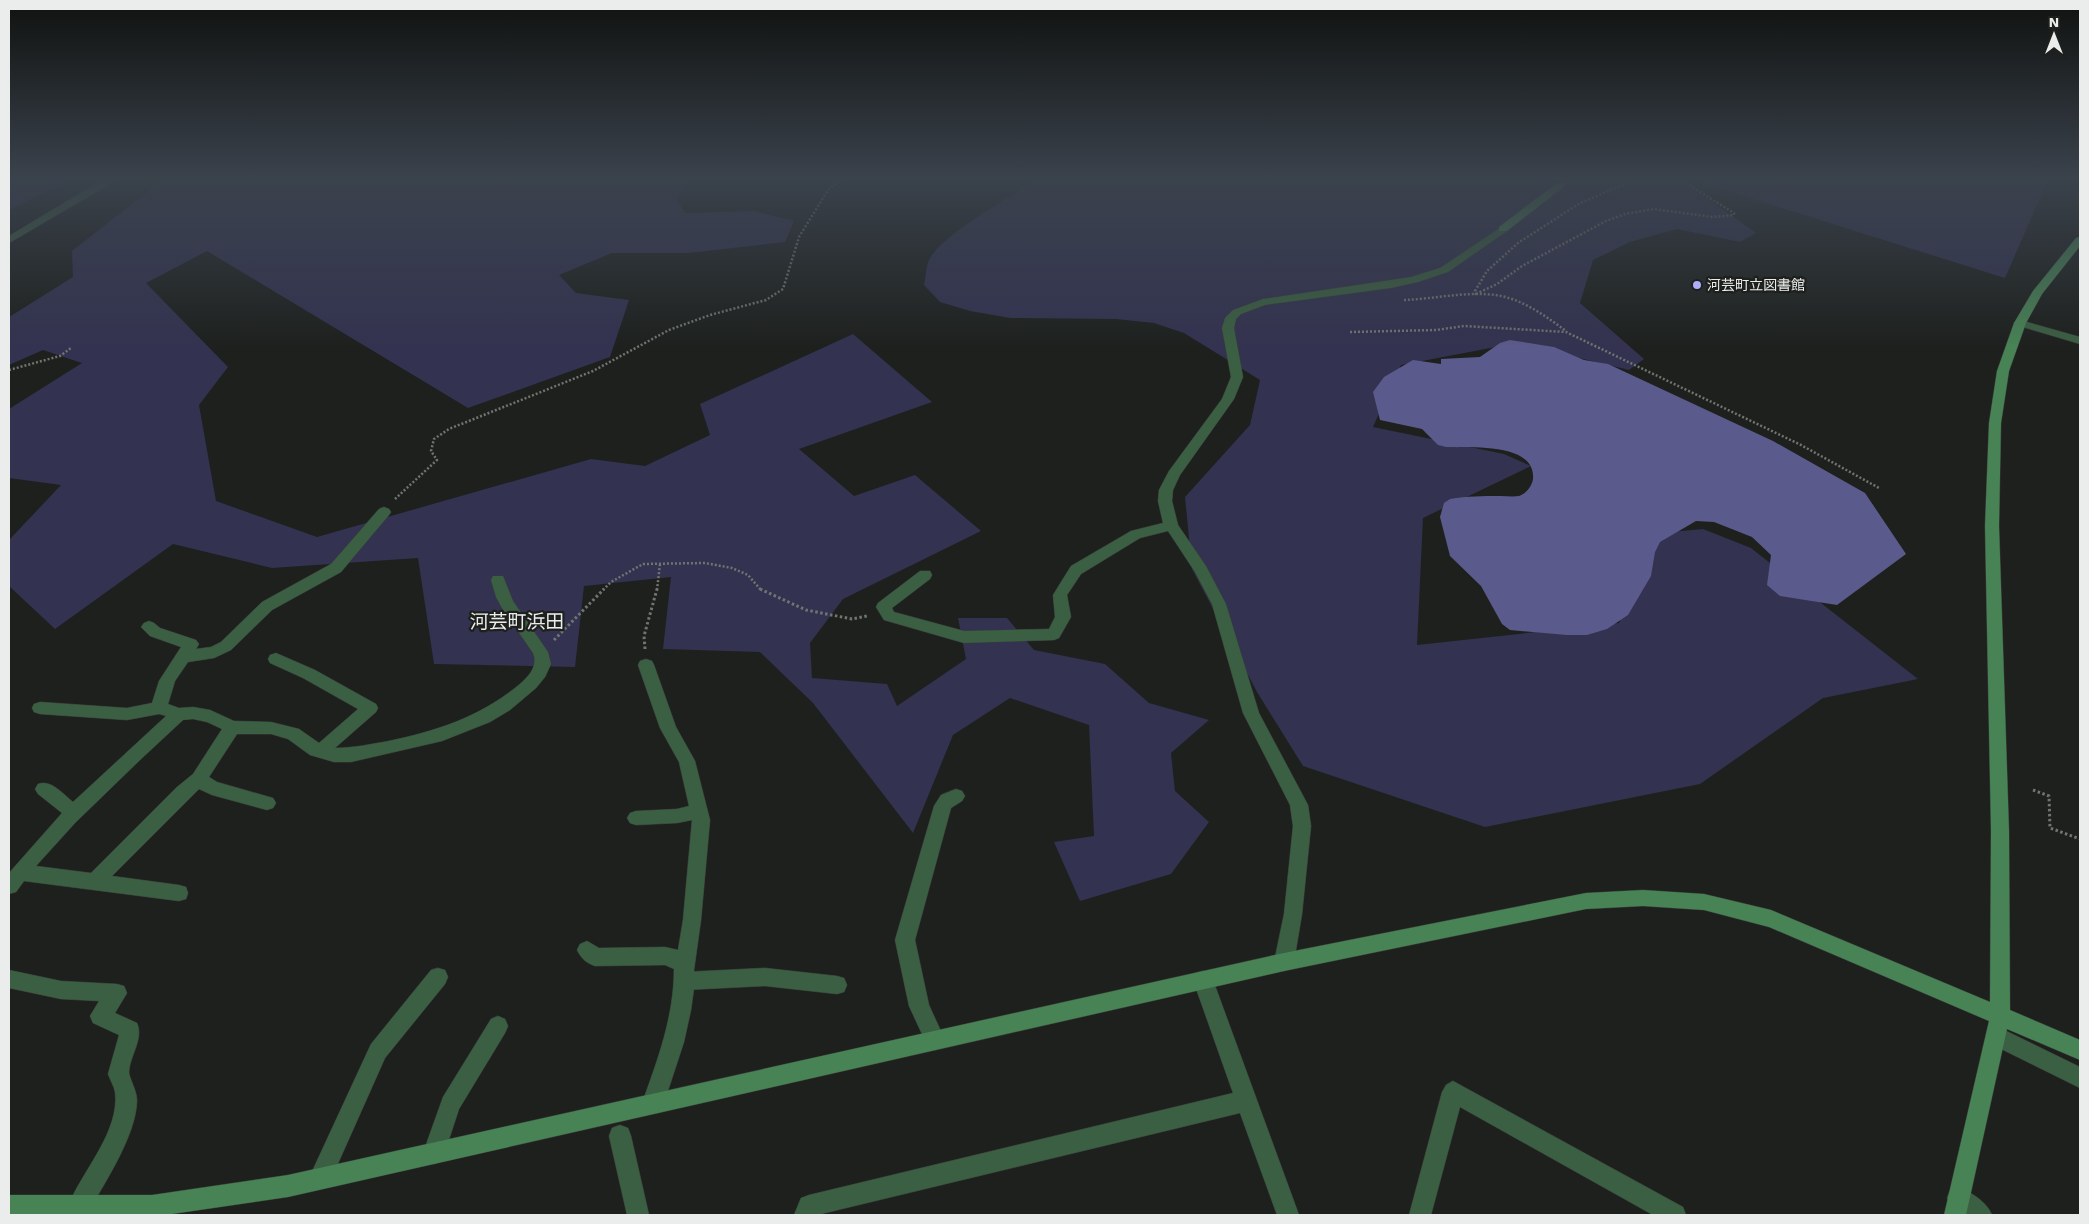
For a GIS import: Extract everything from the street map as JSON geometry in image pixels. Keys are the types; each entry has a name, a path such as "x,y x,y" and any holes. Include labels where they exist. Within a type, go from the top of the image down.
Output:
{"street":[{"path":"1284,962 1293,914 1302,826 1299,805 1251,713 1220,604 1202,570 1171,526 1165,501 1166,490 1174,474 1228,399 1237,377 1228,328 1231,318 1237,312 1263,302 1391,285 1414,280 1444,270 1495,234"},
{"path":"1981,1215 1956,1207 1998,1027 2000,831 1992,526 1995,423 2003,370 2020,323 2037,293 2080,240"},
{"path":"2020,323 2080,341"},
{"path":"183,657 214,652 226,646 267,606 336,568 384,512"},
{"path":"925,575 883,608 889,616 964,636 1054,634 1063,617 1060,595 1076,570 1136,534 1171,526"},
{"path":"40,708 127,714 159,708 179,714 193,713 210,716 232,726 270,728 293,734 316,750 322,750 334,755 351,755 461,730 498,710 534,680 543,664 541,654 526,628 500,592 498,580"},
{"path":"149,627 155,632 190,644 169,676 160,698 159,708"},
{"path":"276,659 370,708 322,750"},
{"path":"646,665 668,728 687,761 700,811 692,920 674,1042 653,1103"},
{"path":"14,879 37,851 75,813 179,714"},
{"path":"94,882 183,792 199,779 232,726"},
{"path":"199,779 212,788 267,803"},
{"path":"44,789 75,813"},
{"path":"935,1040 919,1006 905,940 944,806 947,800 956,796"},
{"path":"636,818 677,816 700,811"},
{"path":"14,879 94,882 179,892"},
{"path":"9,1206 79,1206 150,1211 288,1186 1284,962 1586,901 1643,898 1704,902 1771,919 1998,1027 2080,1078"},
{"path":"587,950 595,957 666,956 676,958 685,973"},
{"path":"685,973 764,977 837,985"},
{"path":"320,1178 378,1051 438,977"},
{"path":"9,979 61,990 117,993 100,1016 130,1030 118,1074 125,1088 126,1101 123,1121 104,1164 79,1206"},
{"path":"1203,980 1288,1215"},
{"path":"434,1153 450,1104 498,1026"},
{"path":"1998,1027 2080,1050"},
{"path":"1420,1215 1453,1092 1675,1215"},
{"path":"805,1215 809,1206 1246,1101"},
{"path":"620,1136 638,1215"}],"path":[{"path":"384,512 436,460 431,451 434,439 449,429 593,370 669,330 710,315 766,300 783,289 801,234"},
{"path":"1476,295 1475,291 1487,271 1518,243 1532,234"},
{"path":"1476,295 1497,284 1522,266 1582,234"},
{"path":"1401,300 1476,295 1495,295 1507,298 1556,323 1566,332 1801,446 1879,488"},
{"path":"1350,332 1436,330 1464,326 1566,332"},
{"path":"9,370 21,365 61,356 71,348"},
{"path":"541,654 583,608 611,582 643,564 704,563 732,568 748,575 762,591 806,610 852,619 887,613"},
{"path":"646,665 644,636 656,597 660,564"},
{"path":"2033,790 2049,796 2050,828 2080,839"}],"shaded area":[{"path":"93,234 788,234 785,242 688,253 612,253 559,275 576,293 629,300 610,357 468,408 207,251 146,283 228,367 199,405 216,501 317,537 591,459 645,466 710,435 700,404 853,334 932,402 799,449 854,496 915,475 981,531 843,599 810,643 812,678 887,684 897,706 966,659 958,618 1007,618 1034,650 1105,664 1149,703 1209,720 1171,753 1175,791 1209,822 1171,874 1080,901 1054,842 1094,836 1089,725 1010,698 953,735 913,833 813,703 760,652 663,649 671,577 584,586 575,667 434,664 418,558 272,568 173,544 55,629 9,586 9,540 61,485 9,478 9,409 82,363 43,350 9,365 9,317 73,277 72,251"},
{"path":"954,234 1658,234 1630,242 1593,260 1580,303 1644,359 1629,370 1517,343 1401,365 1373,427 1504,454 1531,466 1423,518 1417,645 1619,623 1659,533 1703,529 1751,548 1918,679 1823,698 1700,784 1485,827 1303,766 1257,692 1192,569 1185,497 1250,425 1260,380 1184,333 1154,323 1116,319 1010,318 970,311 940,302 924,285 930,258"},
{"path":"1702,234 1754,234 1740,242"},
{"path":"1865,234 2024,234 2005,278"},
{"path":"1510,340 1554,347 1584,360 1608,364 1773,441 1865,493 1906,554 1837,605 1780,596 1767,585 1771,555 1752,537 1714,522 1696,521 1660,542 1655,552 1651,576 1628,615 1607,629 1587,635 1510,630 1502,624 1481,586 1450,556 1440,517 1444,503 1450,499 1475,496 1522,495 1528,489 1533,479 1531,467 1524,459 1513,453 1500,449 1446,447 1438,445 1422,429 1380,420 1373,392 1384,377 1413,360 1441,364 1441,359 1480,357 1500,343"}],"place":[{"name":"河芸町立図書館","path":"1697,285"}],"district":[{"name":"河芸町浜田","path":"517,621"}]}
